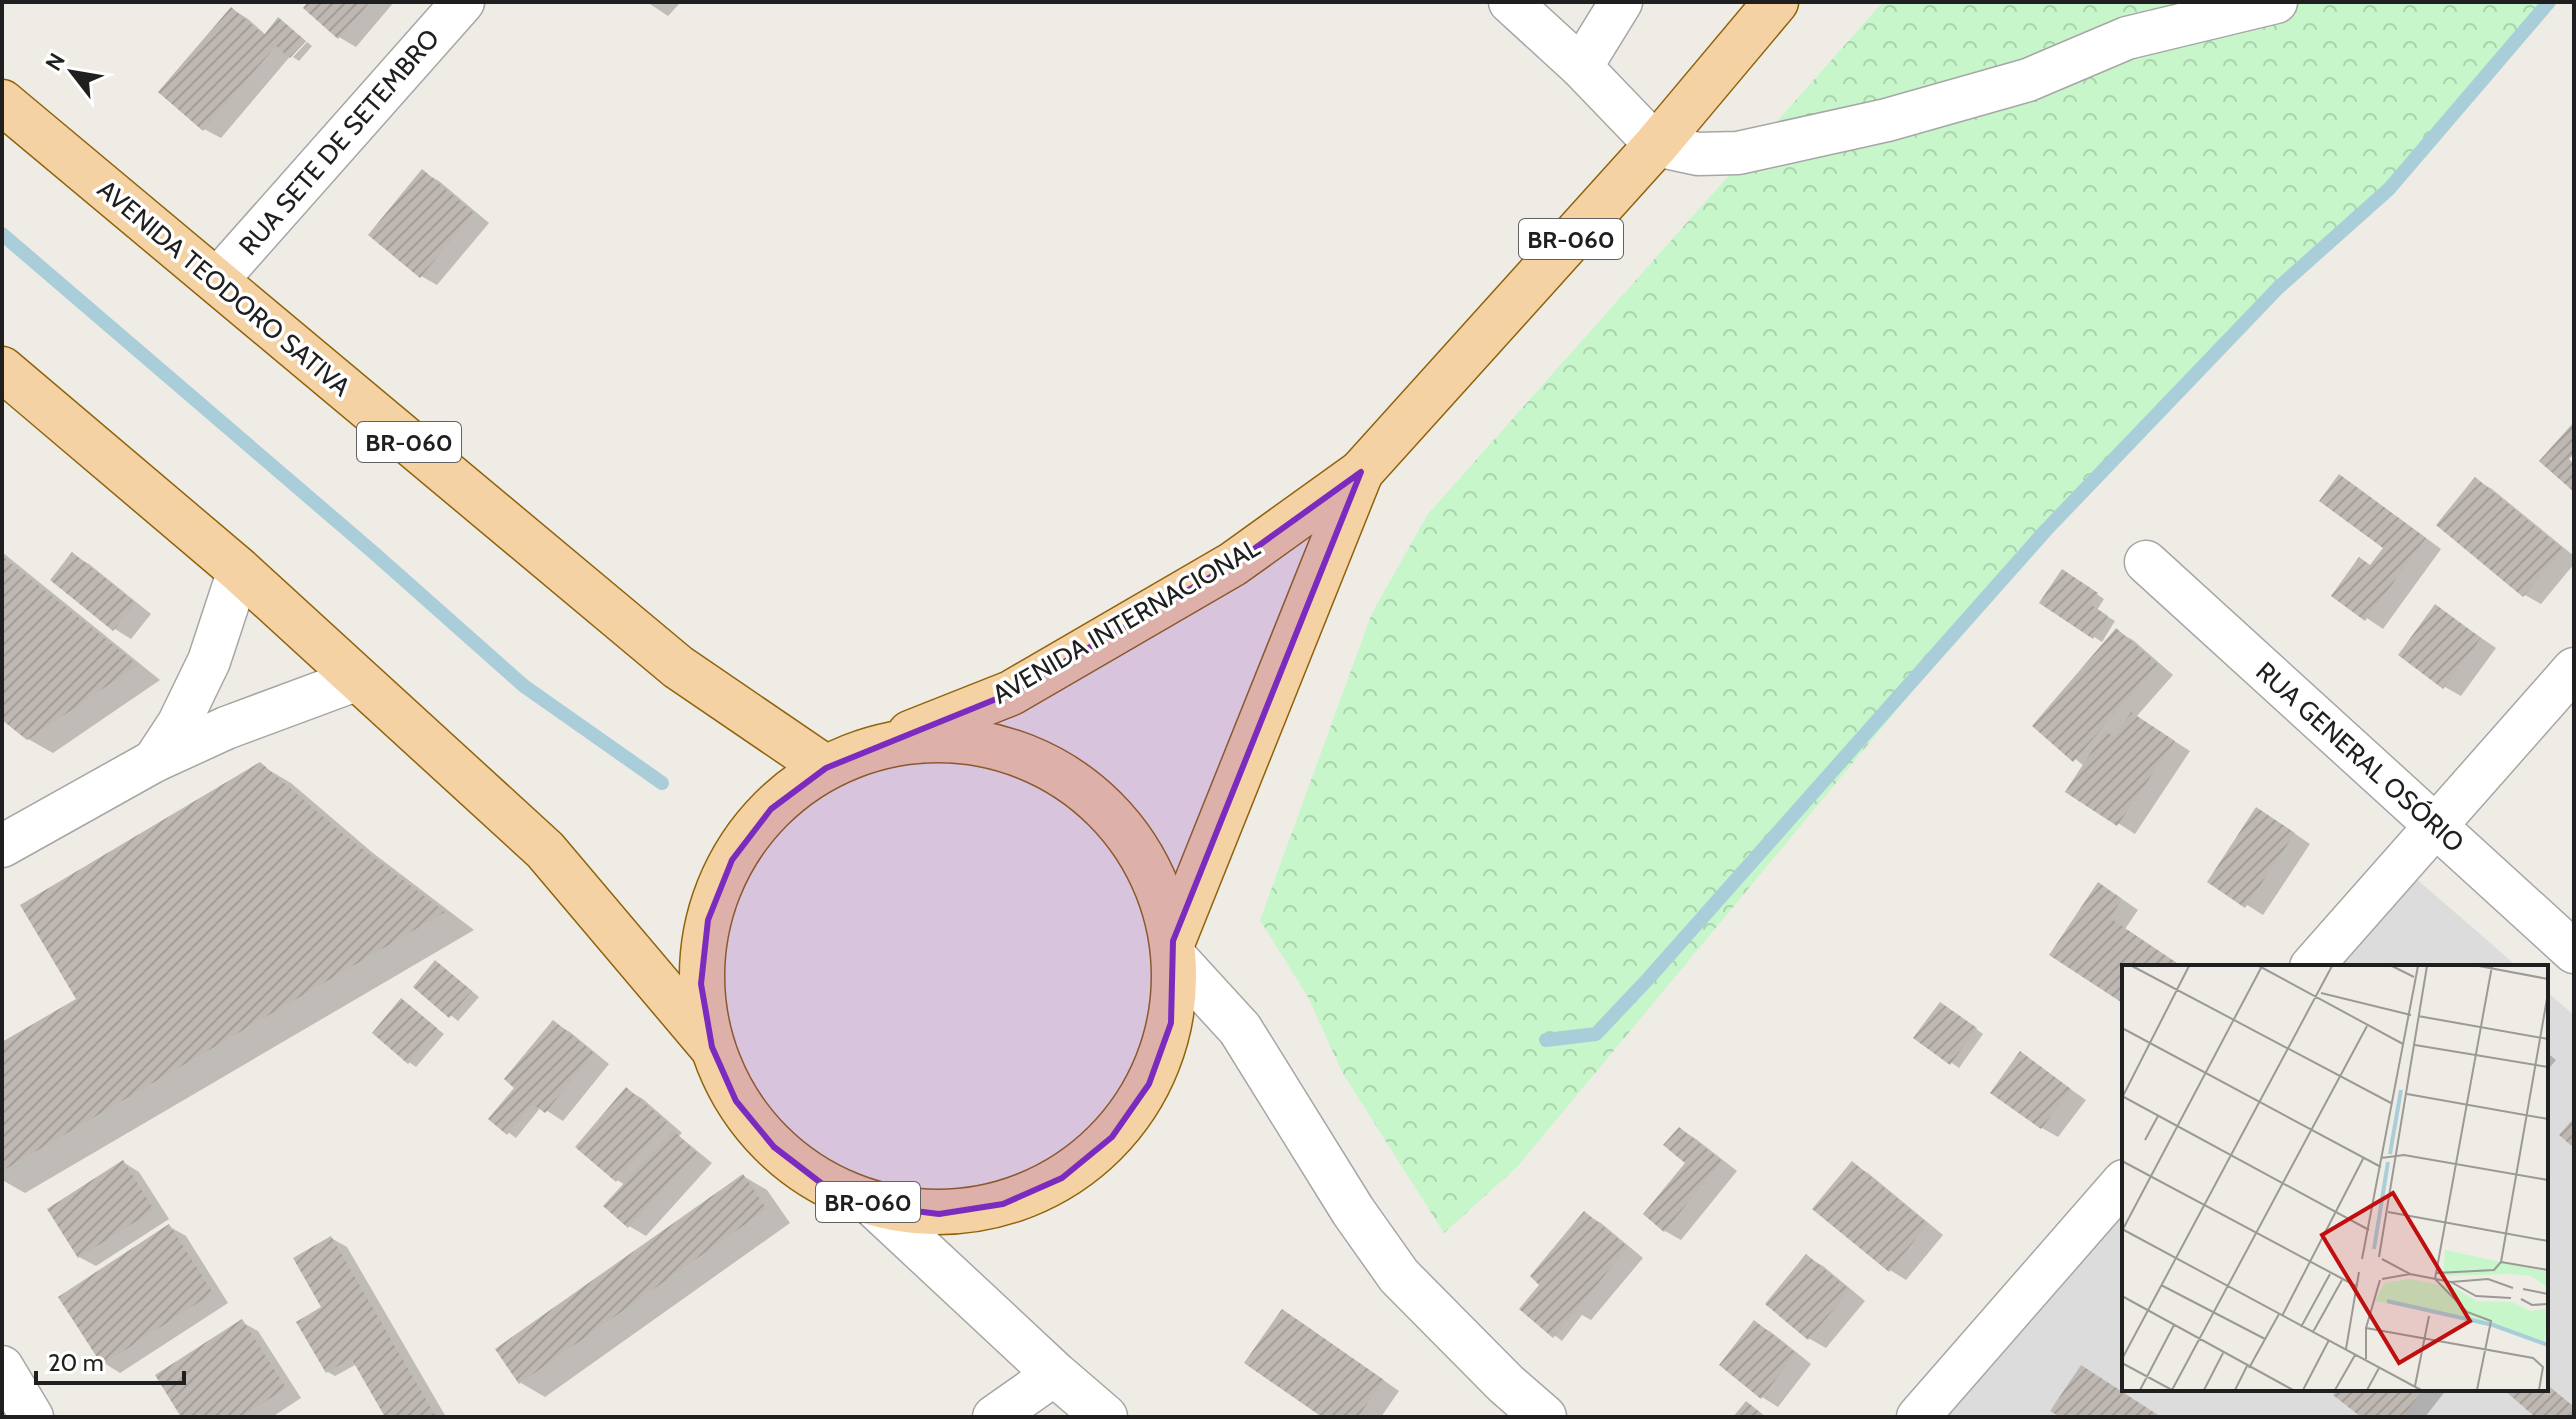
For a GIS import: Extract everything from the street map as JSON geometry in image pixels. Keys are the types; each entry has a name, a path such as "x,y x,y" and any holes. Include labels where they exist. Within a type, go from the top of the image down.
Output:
{"main road":[{"name":"AVENIDA INTERNACIONAL","path":"878,746 1011,693 1233,564 1361,472 1656,145 1776,2"},
{"name":"AVENIDA TEODORO SATIVA","path":"2,102 678,667 826,768"},
{"name":"BR-060","path":"2,369 239,570 545,850 712,1047"},
{"name":"AVENIDA INTERNACIONAL","path":"1174,950 1361,472"},
{"name":"BR-060","path":"944,738 1009,749 1069,777 1119,821 1155,877 1174,950 1171,1023 1149,1084 1112,1137 1062,1178 1003,1204 939,1214 875,1206 821,1183 774,1147 736,1101 712,1047 701,984 708,920 732,860 771,809 826,768 878,746 944,738"}],"street":[{"name":"RUA SETE DE SETEMBRO","path":"216,281 463,2"},
{"path":"1510,2 1581,67 1656,145 1698,154 1738,153 1887,120 2028,80 2127,38 2276,2"},
{"path":"1581,67 1621,2"},
{"name":"RUA GENERAL OSÓRIO","path":"2146,562 2574,952"},
{"path":"154,761 179,723 209,661 239,570"},
{"path":"2313,965 2574,669"},
{"path":"2,846 154,761 226,728 358,679"},
{"path":"1174,950 1240,1029 1353,1211 1399,1276 1506,1384 1544,1417"},
{"path":"1918,1417 2122,1183"},
{"path":"875,1206 1105,1417"},
{"path":"2,1367 32,1417"},
{"path":"994,1417 1055,1374"}],"highlighted area":[{"path":"1361,472 1173,941 1171,1023 1149,1084 1112,1137 1062,1178 1003,1204 939,1214 875,1206 821,1183 774,1147 736,1101 712,1047 701,984 708,920 732,860 771,809 826,768 1011,693 1233,564"}],"shaded area":[{"path":"2414,877 2516,965 2336,965"},
{"path":"2548,993 2574,1015 2574,1417 1936,1417 2122,1207 2122,1391 2548,1391"}],"green space":[{"path":"1883,2 2549,2 2389,189 2278,288 2047,529 1518,1166 1444,1233 1342,1072 1308,997 1260,920 1372,613 1428,514"}],"building":[{"path":"308,2 370,2 338,39 303,8"},
{"path":"231,7 264,35 278,17 306,41 290,58 276,46 203,131 158,92"},
{"path":"422,169 474,213 420,278 368,235"},
{"path":"2574,422 2574,454 2569,459 2574,464 2574,492 2539,461"},
{"path":"2339,474 2426,538 2365,621 2331,596 2359,557 2370,565 2383,548 2319,501"},
{"path":"2475,477 2563,549 2523,597 2436,525"},
{"path":"72,552 136,603 113,631 50,580"},
{"path":"2,556 138,665 27,740 2,720"},
{"path":"2062,569 2098,593 2090,604 2108,616 2093,639 2039,603"},
{"path":"2435,604 2481,638 2443,689 2398,655"},
{"path":"2116,628 2158,664 2073,762 2032,726"},
{"path":"2131,712 2175,741 2117,826 2065,792 2105,731 2115,737"},
{"path":"260,762 342,833 445,912 2,1171 2,1042 76,999 20,905"},
{"path":"2256,807 2295,833 2245,908 2207,882"},
{"path":"2098,882 2122,899 2110,918 2180,965 2122,965 2122,1003 2049,955"},
{"path":"435,960 472,991 449,1018 413,987"},
{"path":"401,998 437,1028 408,1064 372,1033"},
{"path":"1940,1002 1977,1028 1950,1065 1913,1038"},
{"path":"553,1020 594,1053 545,1113 533,1104 507,1135 488,1119 514,1088 504,1079"},
{"path":"2020,1051 2071,1089 2041,1129 1990,1093"},
{"path":"626,1087 667,1122 616,1182 575,1147"},
{"path":"2574,1118 2574,1148 2559,1135"},
{"path":"1679,1127 1722,1161 1664,1232 1643,1214 1685,1163 1663,1145"},
{"path":"673,1130 697,1153 628,1228 603,1206"},
{"path":"123,1160 154,1210 78,1258 47,1209"},
{"path":"1852,1161 1928,1224 1889,1272 1812,1209"},
{"path":"743,1174 767,1209 519,1384 495,1349"},
{"path":"1584,1211 1628,1247 1553,1338 1519,1309 1539,1285 1530,1276"},
{"path":"169,1224 213,1293 102,1365 58,1297"},
{"path":"331,1236 436,1417 385,1417 351,1358 326,1373 296,1322 321,1307 293,1258"},
{"path":"1806,1254 1850,1290 1808,1340 1765,1304"},
{"path":"1282,1309 1384,1380 1358,1417 1322,1417 1244,1363"},
{"path":"242,1319 286,1388 241,1417 181,1417 155,1375"},
{"path":"1754,1320 1796,1353 1761,1399 1719,1365"},
{"path":"2081,1365 2157,1417 2060,1417 2050,1411"},
{"path":"2548,1386 2574,1407 2567,1417 2535,1417 2505,1391 2548,1391"},
{"path":"2336,1391 2422,1391 2402,1417 2361,1417 2333,1395"},
{"path":"1746,1401 1766,1417 1733,1417"}],"waterway":[{"path":"1546,1040 1596,1034 2047,529 2278,288 2389,189 2549,2"},
{"path":"2,234 524,686 662,783"}]}
